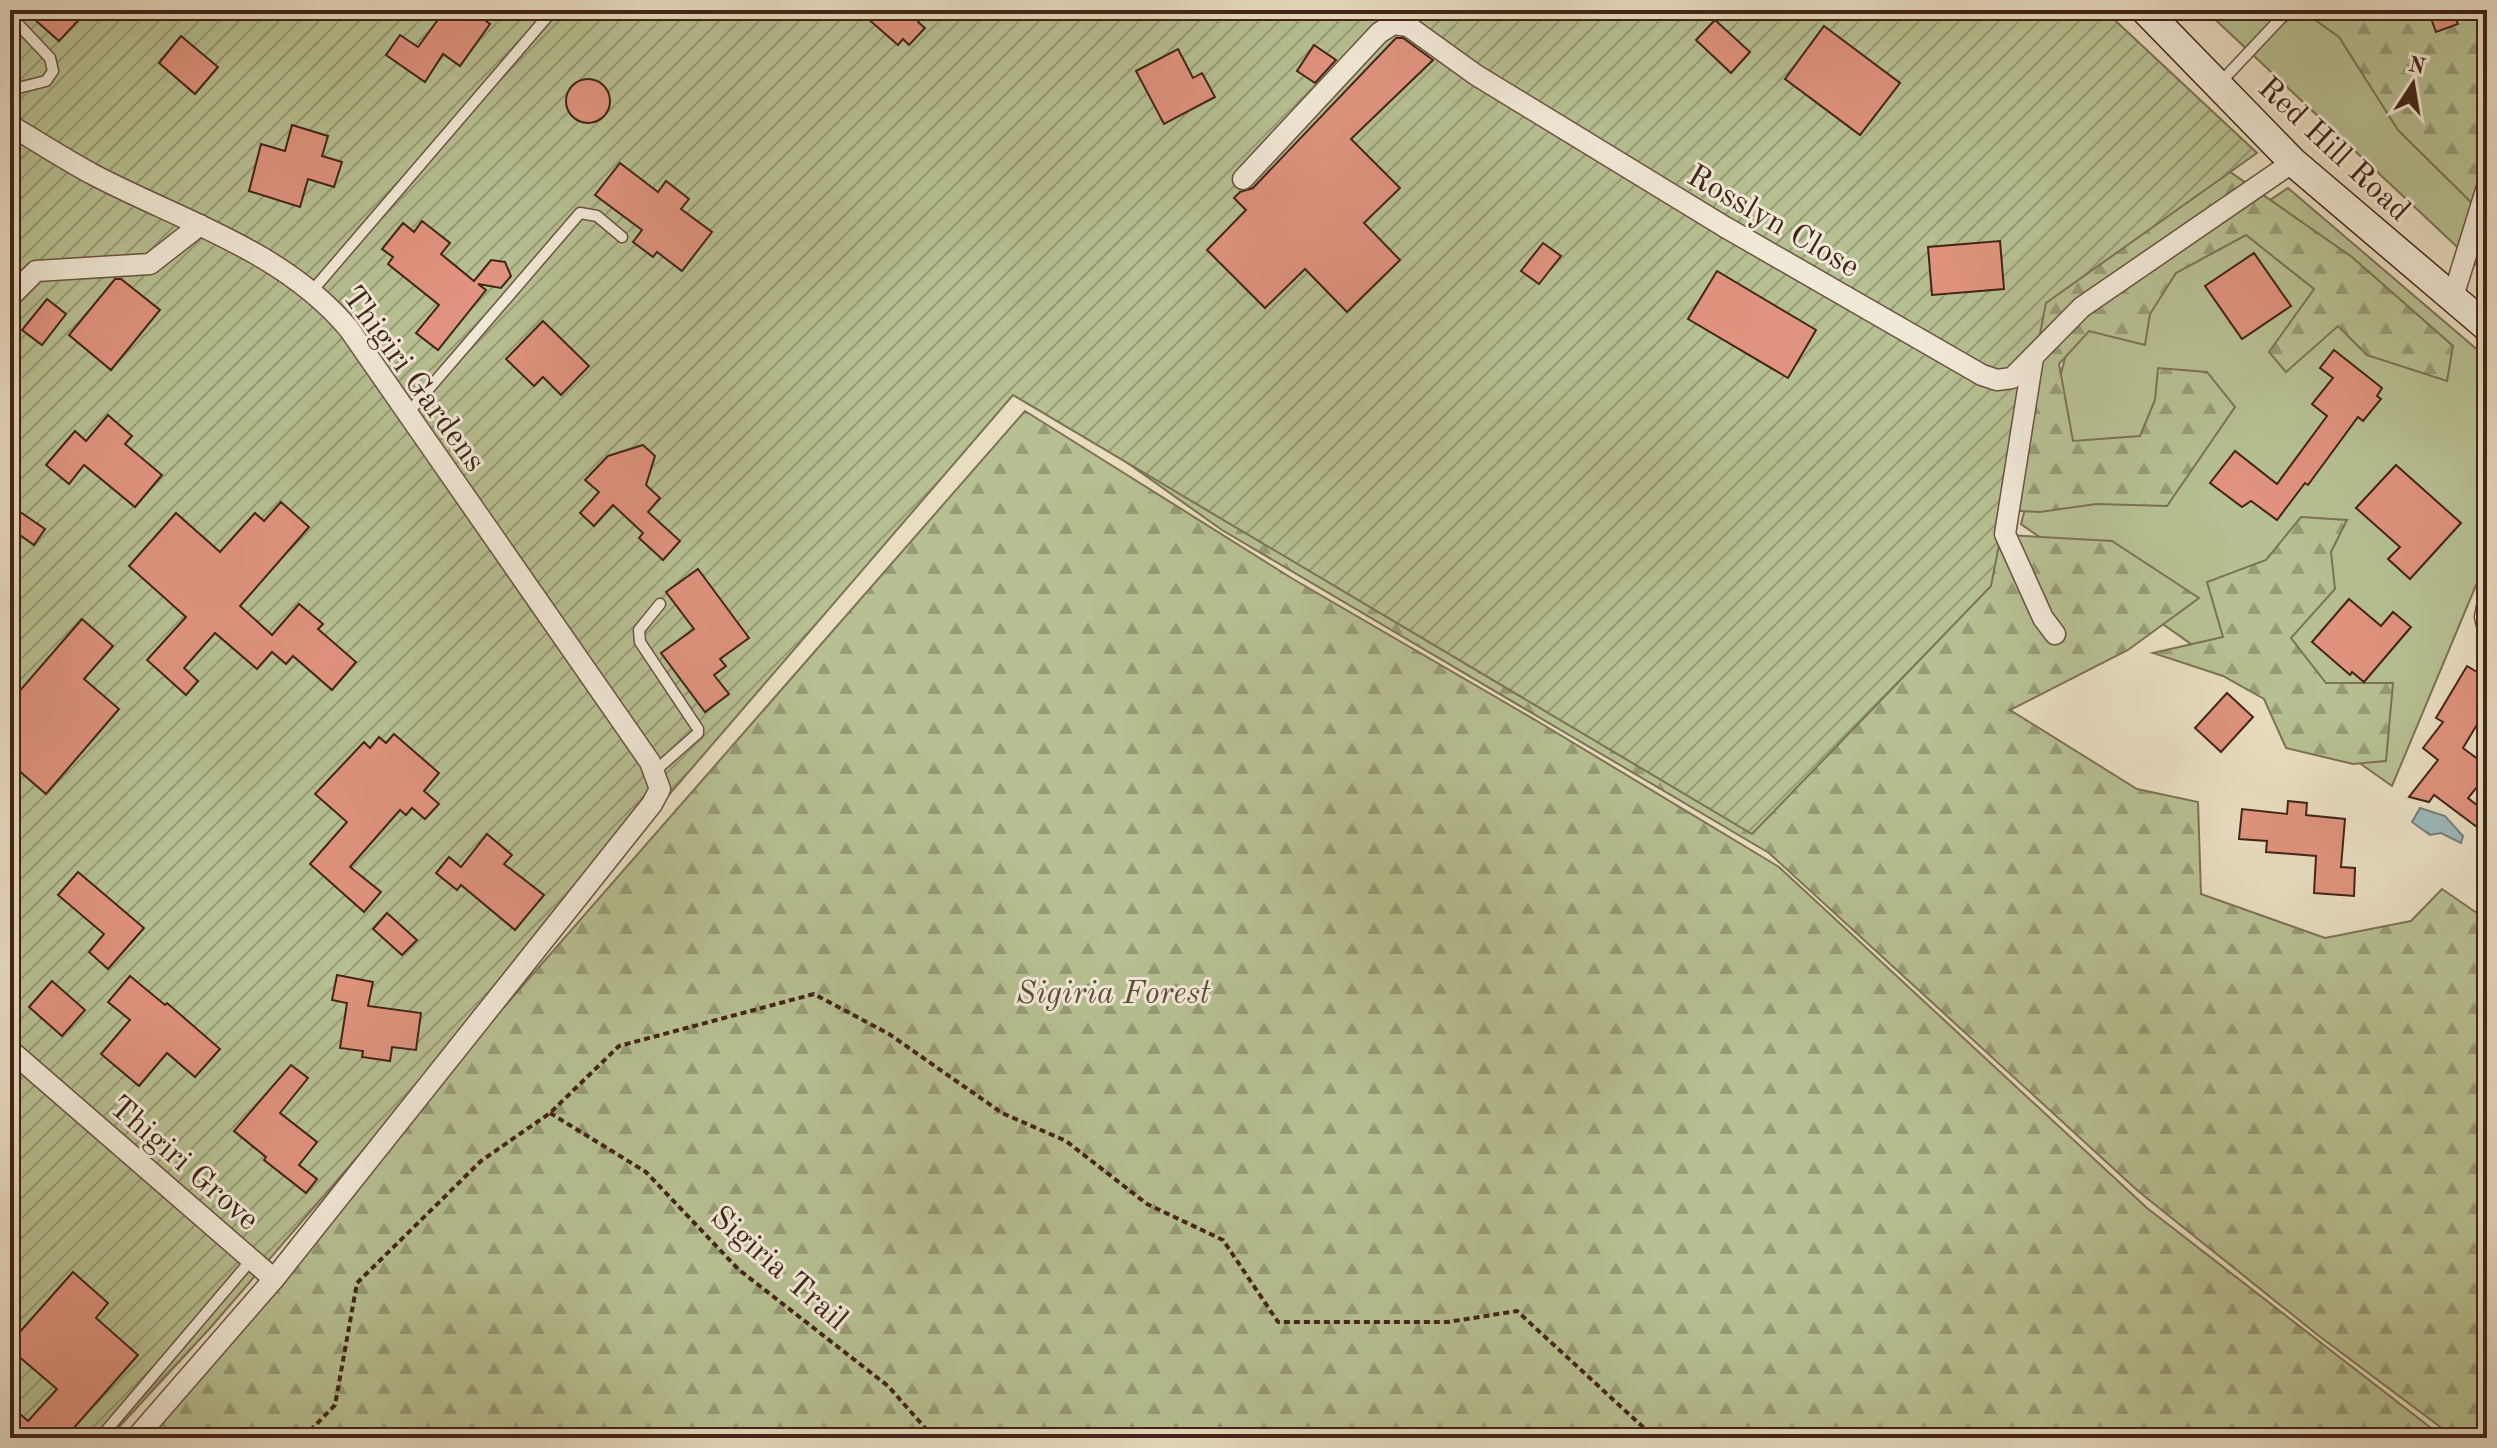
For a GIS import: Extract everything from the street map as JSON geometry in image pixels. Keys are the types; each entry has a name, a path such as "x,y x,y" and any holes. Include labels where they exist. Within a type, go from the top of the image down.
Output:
{"main road":[{"name":"Red Hill Road","path":"2145,10 2293,162 2487,327"}],"street":[{"name":"Rosslyn Close","path":"1243,179 1379,33 1393,24 1408,26 1476,75 1712,219 1982,375 1997,380 2012,378 2082,307 2293,162"},
{"name":"Thigiri Gardens","path":"10,125 94,175 246,248 312,291 332,308 408,413 657,780"},
{"path":"2452,300 2487,187"},
{"path":"10,297 36,271 150,264 200,225"},
{"path":"2033,358 2005,534 2043,618 2055,634"},
{"path":"136,1438 274,1279 642,817 657,780"},
{"name":"Thigiri Grove","path":"10,1050 252,1259"},
{"path":"252,1259 274,1279"}],"lane":[{"path":"312,291 553,10"},
{"path":"2217,86 2281,18 2293,10"},
{"path":"10,90 46,81 53,71 50,58 16,22"},
{"path":"408,413 580,213 597,216 622,237"},
{"path":"2487,580 2480,617 2487,647"},
{"path":"657,780 698,729 640,642 639,630 660,604"},
{"name":"Thigiri Grove","path":"100,1438 252,1259"}],"path":[{"path":"303,1438 335,1405 357,1283 481,1161 550,1113 619,1046 814,994 889,1034 1002,1113 1066,1141 1147,1204 1223,1240 1278,1322 1448,1322 1517,1311 1644,1428 1650,1438"},
{"name":"Sigiria Trail","path":"550,1113 646,1172 738,1269 888,1386 927,1430"},
{"path":"921,1438 927,1430 942,1438"}],"green space":[{"path":"10,10 2104,10 2257,153 2046,303 1991,586 1752,834 1013,395 211,1327 109,1438 10,1438"},
{"path":"1577,10 2193,146 2352,257 2453,346 2447,381 2367,355 2338,326 2286,372 2269,352 2314,289 2246,235 2176,273 2150,314 2145,345 2089,331 2059,364 2073,441 2140,436 2155,400 2158,368 2207,372 2235,407 2167,506 2096,504 2040,512 1967,508"},
{"path":"2205,10 2487,10 2487,275"},
{"path":"2301,10 2427,10 2451,27 2464,10 2487,10 2487,218 2398,130 2339,37"},
{"path":"2288,188 2487,358 2487,559 2392,786 2021,524 2072,332"},
{"path":"1026,391 1955,532 2112,541 2199,598 2128,650 2010,710 2137,789 2198,802 2201,894 2325,938 2411,921 2442,889 2487,920 2487,1438 2455,1438 2319,1336 2138,1191 1769,853 1222,530"},
{"name":"Sigiria Forest","path":"1025,411 1293,579 1779,867 2147,1208 2444,1438 123,1438 268,1277"},
{"path":"2301,517 2347,520 2331,552 2335,589 2291,638 2326,683 2393,683 2386,761 2353,764 2286,748 2264,699 2223,676 2153,653 2223,637 2207,582 2266,560"}],"water":[{"path":"2420,808 2445,816 2463,836 2461,843 2441,833 2430,835 2412,822"}],"building":[{"path":"24,10 88,10 59,41"},
{"path":"445,10 471,10 490,24 460,66 443,54 425,82 386,55 400,35 418,47"},
{"path":"858,10 912,10 921,18 918,22 925,28 909,45 903,39 898,45"},
{"path":"2428,10 2452,10 2458,24 2436,32"},
{"path":"1715,20 1750,52 1731,73 1696,40"},
{"path":"1824,26 1900,83 1860,135 1785,79"},
{"path":"181,36 218,67 195,94 159,63"},
{"path":"1396,38 1403,38 1433,60 1351,139 1400,188 1364,223 1400,260 1347,312 1305,269 1265,308 1207,250 1246,210 1234,198 1240,192 1253,188"},
{"path":"1314,45 1336,60 1315,83 1297,71"},
{"path":"1178,49 1193,78 1202,73 1215,97 1164,124 1136,71"},
{"path":"588,79 604,85 610,101 604,117 588,123 572,117 566,101 572,85"},
{"path":"292,125 328,136 322,156 342,162 334,187 308,179 300,207 249,191 261,144 285,151"},
{"path":"620,163 658,192 666,181 689,199 681,209 712,232 682,271 657,252 653,257 633,242 642,230 595,195"},
{"path":"422,221 450,243 441,254 474,281 491,260 505,262 511,276 501,288 478,284 486,290 438,350 416,333 439,305 388,264 393,257 382,249 403,223 414,232"},
{"path":"2000,241 2004,289 1932,295 1928,247"},
{"path":"1543,243 1561,256 1539,284 1521,271"},
{"path":"2254,253 2291,306 2242,339 2205,286"},
{"path":"1717,271 1816,330 1788,378 1688,319"},
{"path":"115,279 121,279 160,310 111,370 69,335"},
{"path":"47,299 66,314 42,345 22,330"},
{"path":"543,321 589,366 561,395 543,377 534,386 506,359"},
{"path":"2334,350 2382,388 2377,396 2381,399 2363,421 2358,417 2308,485 2305,483 2277,520 2251,501 2242,507 2210,483 2235,451 2277,484 2327,416 2312,404 2333,378 2320,368"},
{"path":"108,415 132,436 125,444 162,475 135,507 84,465 69,484 46,465 75,431 86,441"},
{"path":"643,445 655,456 646,485 660,498 648,512 680,541 663,560 639,538 643,533 613,505 594,526 580,513 599,492 585,480 608,456"},
{"path":"2396,465 2461,523 2410,579 2388,559 2400,547 2356,508"},
{"path":"281,502 309,527 240,606 272,635 299,604 323,624 318,629 356,662 332,690 293,656 286,664 272,652 257,669 215,633 184,668 198,681 186,695 147,660 186,617 129,566 176,513 220,552 255,513 264,521"},
{"path":"10,505 45,529 34,545 10,528"},
{"path":"698,569 749,638 720,659 726,666 714,675 729,694 705,712 661,653 694,629 666,592"},
{"path":"2349,599 2381,626 2393,612 2411,627 2364,682 2352,672 2350,675 2312,642"},
{"path":"82,619 113,646 84,679 119,709 46,794 10,763 10,702"},
{"path":"2467,666 2487,678 2487,708 2463,748 2487,766 2487,775 2468,798 2487,813 2477,827 2434,795 2429,802 2409,797 2438,760 2423,748 2443,722 2436,718"},
{"path":"2227,693 2253,717 2221,752 2195,728"},
{"path":"394,734 439,773 424,791 439,804 425,819 412,808 406,815 400,810 350,867 381,892 364,912 310,864 347,822 315,794 364,742 370,748 379,737 386,743"},
{"path":"2288,801 2307,803 2306,815 2345,819 2341,867 2355,868 2354,896 2314,893 2316,856 2266,852 2267,841 2239,839 2242,809 2287,814"},
{"path":"487,834 512,855 504,864 544,895 515,930 461,885 457,890 436,873 449,857 461,867"},
{"path":"78,872 144,928 108,969 89,952 104,934 58,895"},
{"path":"387,913 417,940 402,955 373,929"},
{"path":"337,975 373,982 368,1006 421,1013 416,1050 392,1047 390,1061 362,1057 363,1051 340,1048 347,1003 332,1000"},
{"path":"130,976 220,1049 195,1077 167,1053 139,1086 101,1054 130,1020 108,1002"},
{"path":"52,981 85,1010 62,1036 29,1007"},
{"path":"291,1065 308,1078 280,1113 317,1142 299,1165 317,1179 306,1193 234,1131"},
{"path":"73,1272 108,1303 96,1318 138,1355 65,1438 12,1438 16,1434 10,1428 10,1405 28,1421 57,1389 10,1349 10,1343"}]}
